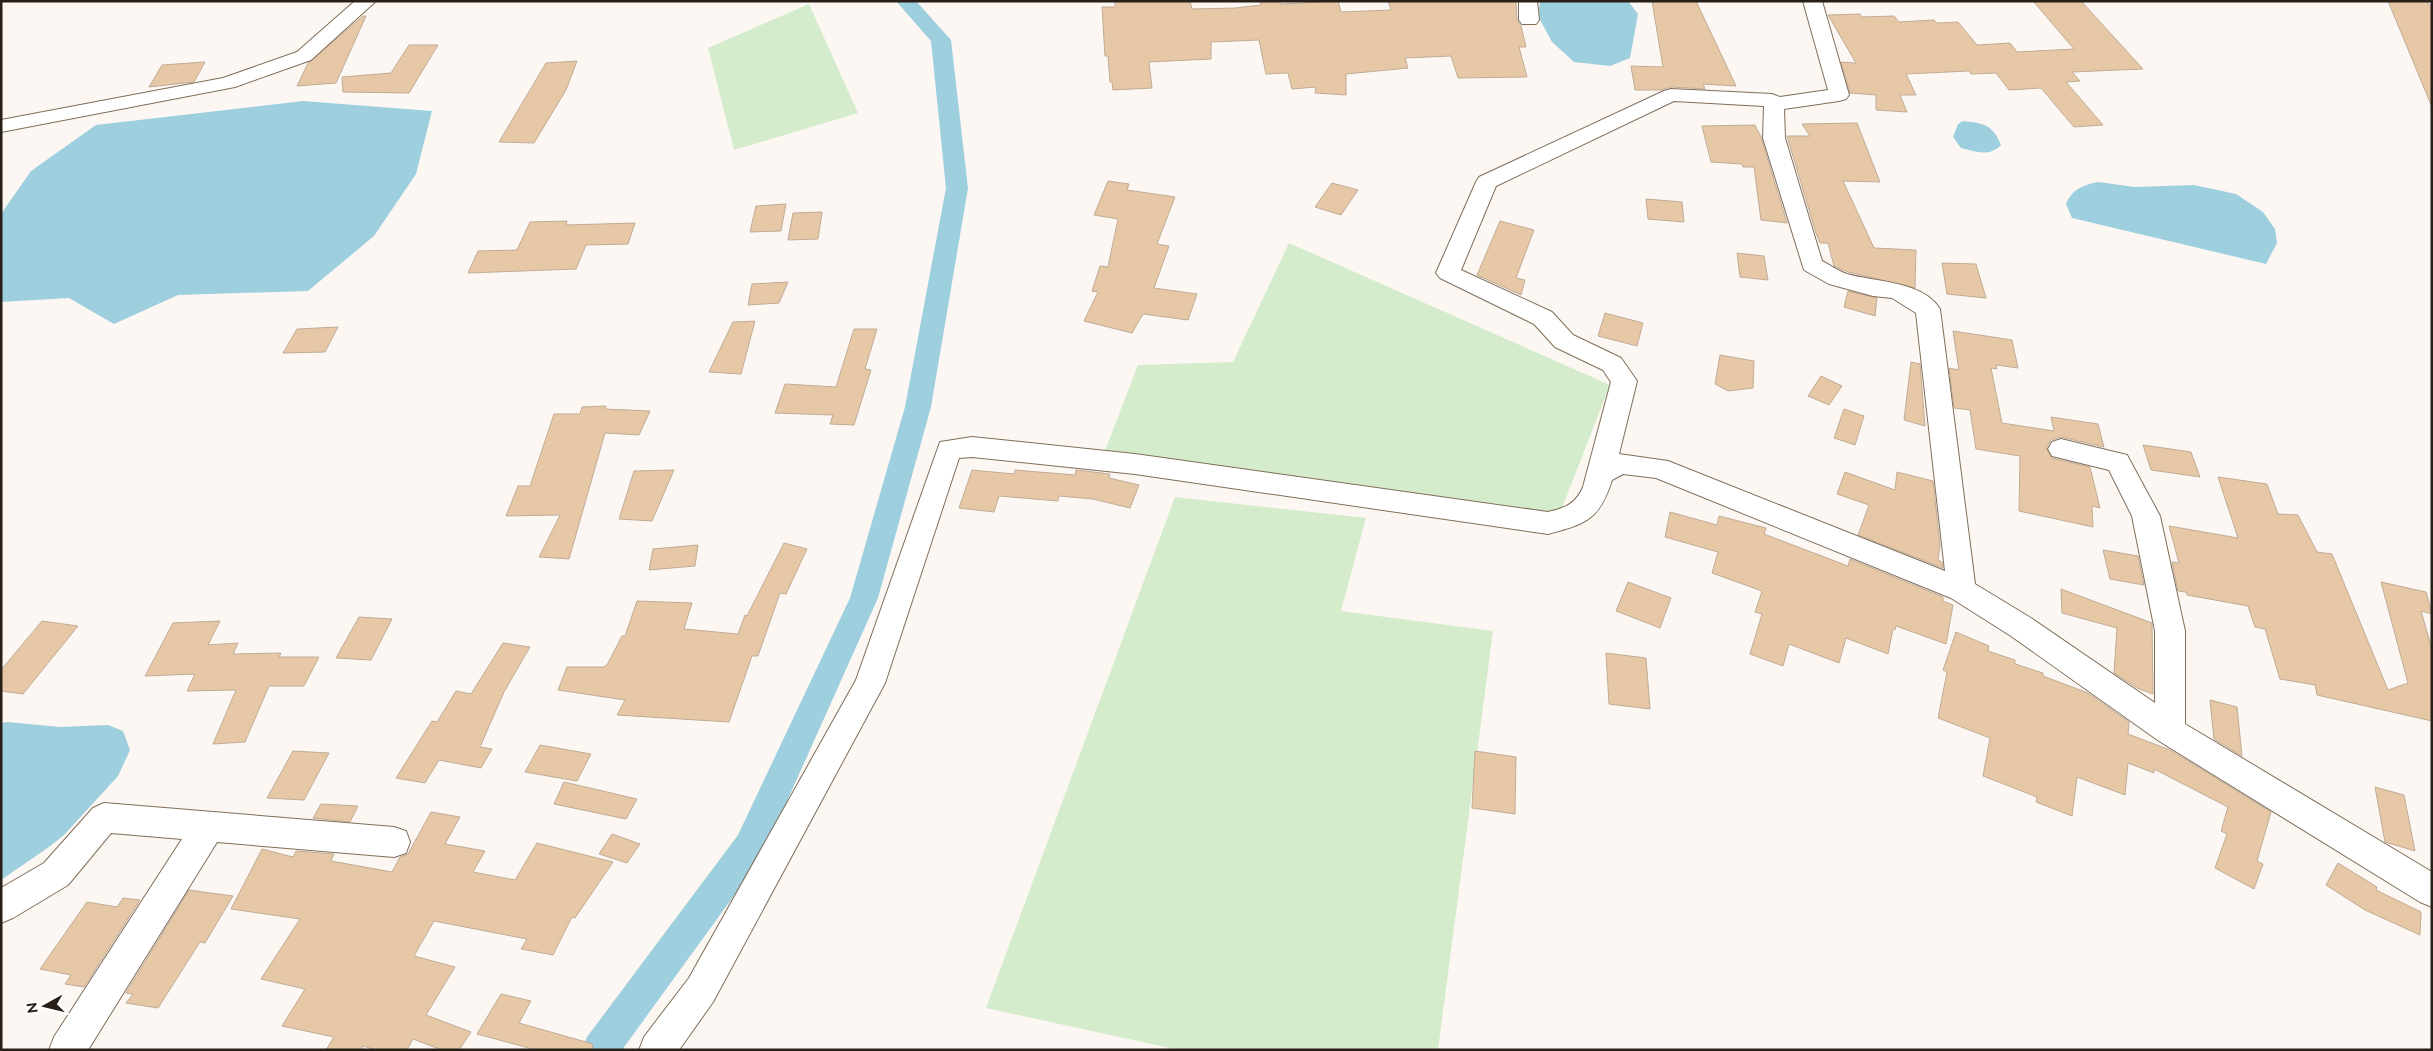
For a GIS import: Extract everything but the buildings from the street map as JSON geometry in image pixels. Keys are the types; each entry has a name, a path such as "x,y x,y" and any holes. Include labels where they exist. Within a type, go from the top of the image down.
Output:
{"street":[{"path":"1,126 228,83 304,56 367,1"},
{"path":"1812,1 1828,50 1839,94 1774,104 1774,138 1812,265 1837,279 1873,288 1898,291 1928,309 1961,590"},
{"path":"657,1050 701,990 870,683 948,449 972,447 1135,464 1548,523 1576,517 1592,502 1601,474 1624,381 1612,364 1564,341 1543,318 1448,273 1487,182 1671,95 1772,100"},
{"path":"2061,449 2118,462 2146,516 2170,631 2170,730"},
{"path":"1601,474 1619,464 1659,468 1961,590 2021,627 2170,730 2432,891"},
{"path":"1,907 56,874 104,818 394,842"},
{"path":"67,1050 208,827"}],"green space":[{"path":"809,4 858,113 734,150 708,48"},
{"path":"1289,243 1610,385 1560,513 1104,453 1138,365 1233,362"},
{"path":"1175,497 1366,518 1341,611 1493,631 1438,1050 1179,1050 986,1008"}],"water":[{"path":"1540,1 1628,1 1638,14 1630,58 1610,66 1574,62 1552,42 1538,16"},
{"path":"303,101 432,111 416,174 374,236 308,291 178,295 114,324 69,298 1,302 1,214 31,171 96,125"},
{"path":"1963,121 1987,126 1995,133 2001,145 1997,149 1987,152 1977,152 1961,148 1953,137 1958,124"},
{"path":"2098,182 2135,187 2194,185 2236,194 2263,212 2275,229 2277,243 2266,264 2072,218 2066,204 2069,199 2075,191 2083,186"},
{"path":"1,723 60,727 108,725 123,731 130,750 118,776 64,835 1,880"}],"waterway":[{"path":"600,1050 750,846 864,598 918,407 957,188 941,40 905,1"}]}
